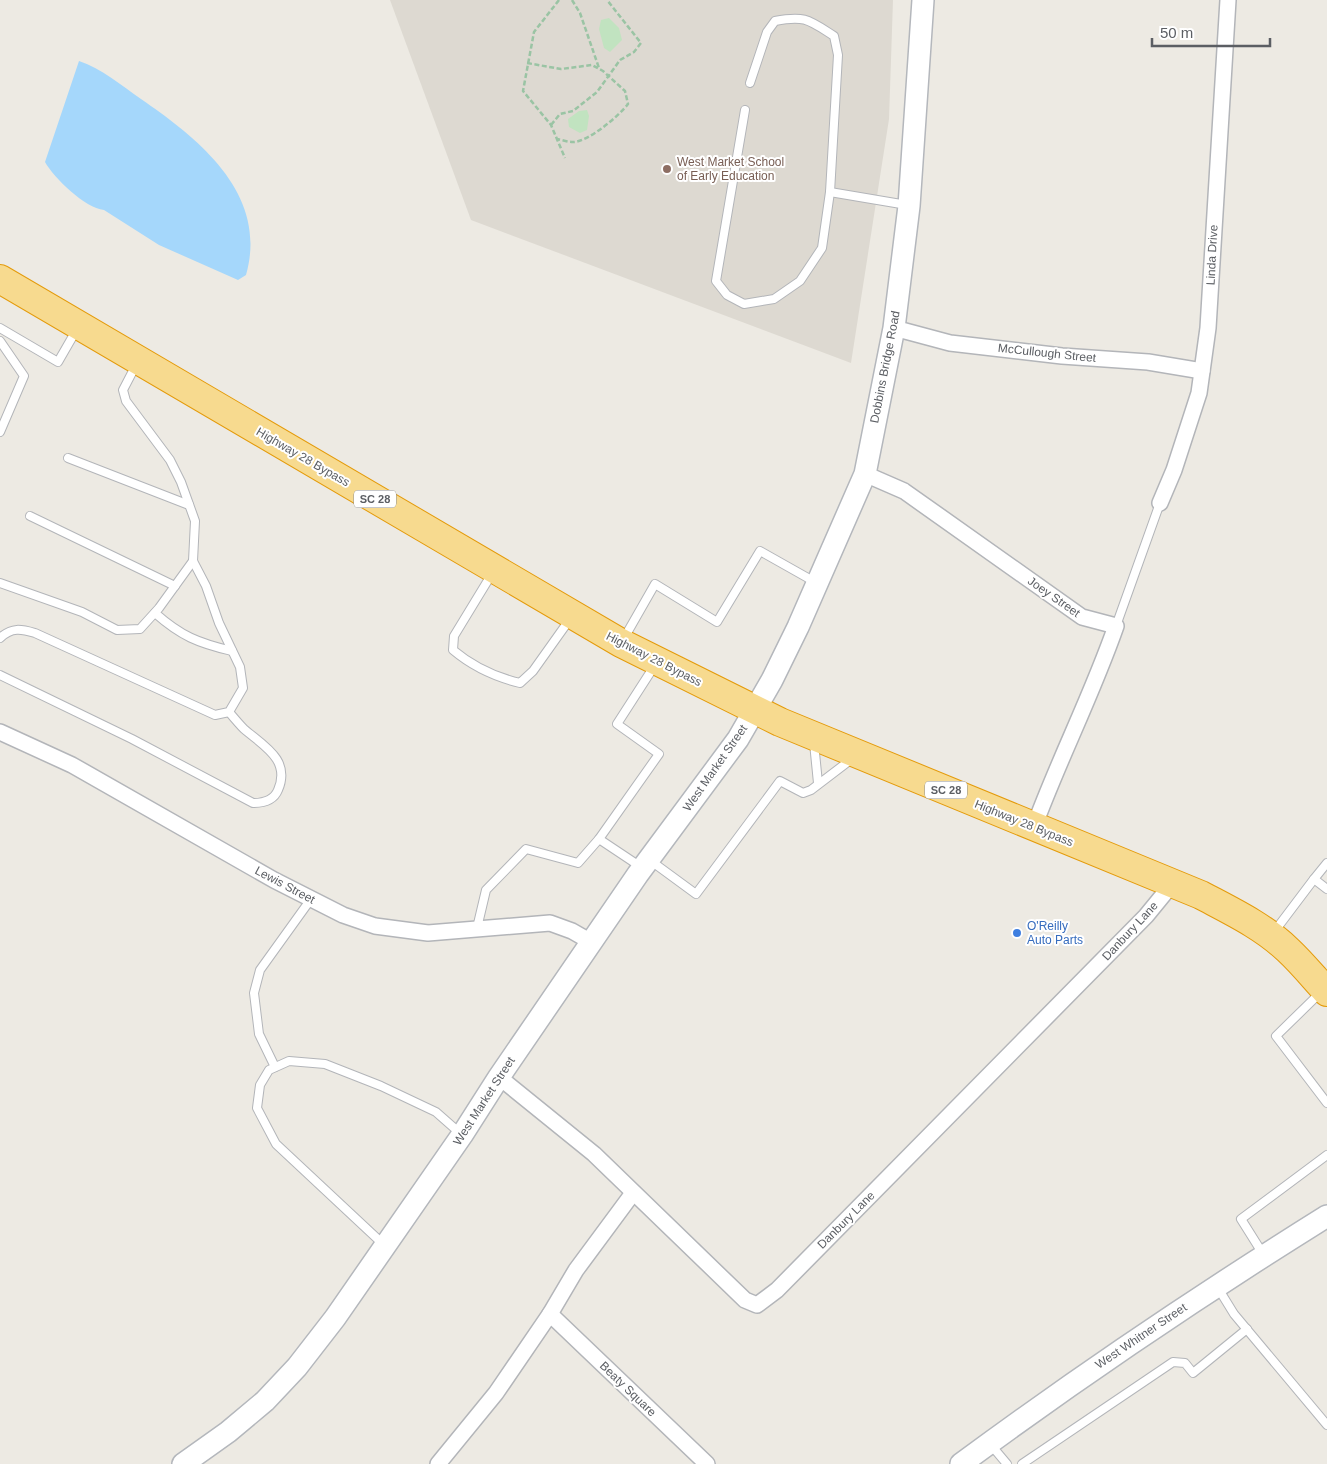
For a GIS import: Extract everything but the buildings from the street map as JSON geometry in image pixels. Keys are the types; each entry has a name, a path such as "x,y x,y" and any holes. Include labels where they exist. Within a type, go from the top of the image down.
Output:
{"highway":[{"name":"Highway 28 Bypass","path":"1,282 79,325 621,643 755,710 1173,883 1221,905 1271,936 1301,962 1326,991"}],"main road":[{"name":"Dobbins Bridge Road","path":"755,710 789,645 866,474 894,328 909,206 923,0"},
{"name":"West Market Street","path":"183,1464 228,1432 265,1401 297,1367 335,1318 646,864 738,739 755,710"},
{"name":"West Whitner Street","path":"961,1464 1076,1380 1217,1286 1327,1216"}],"street":[{"name":"Linda Drive","path":"1160,503 1174,470 1199,393 1208,328 1228,0"},
{"name":"McCullough Street","path":"894,328 950,343 1062,356 1148,362 1202,371"},
{"name":"Joey Street","path":"866,474 904,490 1082,617 1116,626"},
{"path":"1034,827 1055,769 1102,665 1116,626"},
{"name":"Lewis Street","path":"0,732 72,765 343,915 375,926 428,933 550,923 572,931 593,943"},
{"name":"Danbury Lane","path":"499,1077 594,1154 633,1194 745,1300 756,1305 777,1290 812,1255 1146,916 1173,883"},
{"path":"438,1464 496,1393 550,1314 576,1270 633,1194"},
{"name":"Beaty Square","path":"550,1314 706,1464"}],"lane":[{"path":"745,110 716,281 727,295 744,304 774,299 800,281 822,248 830,192 838,55 834,36 798,17 776,21 767,32 750,83"},
{"path":"830,192 909,206"},
{"path":"0,328 58,362 79,325"},
{"path":"0,341 24,376 0,432"},
{"path":"0,638 18,628 36,633 216,715 229,712 243,688 240,667 219,623 206,586 193,561 195,521 189,505 170,460 126,401 123,390 138,360"},
{"path":"68,458 189,505"},
{"path":"1116,626 1160,503"},
{"path":"30,516 175,586"},
{"path":"621,643 655,584 717,622 760,551 817,584"},
{"path":"0,583 82,612 117,630 140,629 155,613 193,561"},
{"path":"494,569 454,636 453,650 465,660 501,678 520,683 533,671 573,615"},
{"path":"155,613 177,632 207,645 232,651"},
{"path":"477,928 486,890 526,849 578,863 599,839 659,754 618,724 657,661"},
{"path":"0,675 132,739 253,803 262,803 276,795 283,779 281,766 267,747 242,728 229,712"},
{"path":"813,735 818,783"},
{"path":"599,839 696,894 780,781 803,793 811,790 859,754"},
{"path":"1271,936 1327,863"},
{"path":"1314,879 1327,889"},
{"path":"275,1067 260,1034 254,992 260,970 311,899"},
{"path":"1326,991 1276,1036 1327,1103"},
{"path":"384,1246 276,1144 257,1108 260,1085 269,1070 289,1061 325,1064 381,1086 436,1112 462,1135"},
{"path":"1264,1256 1241,1219 1327,1156"},
{"path":"1217,1286 1247,1330 1327,1425"},
{"path":"1022,1464 1173,1362 1185,1363 1194,1374 1247,1330"},
{"path":"1319,1415 1327,1410"},
{"path":"989,1443 1007,1464"}],"path":[{"path":"558,0 534,32 523,91 551,125 565,158"},
{"path":"572,0 580,13 599,69"},
{"path":"551,125 560,114 573,111 597,92 620,60 634,52 641,43 607,0"},
{"path":"527,63 561,69 592,65 625,91 628,104 620,114 596,132 575,142 557,139"}],"shaded area":[{"name":"West Market School of Early Education","path":"390,0 893,0 889,119 851,363 471,220"}],"green space":[{"path":"609,18 619,28 622,40 610,52 604,48 599,29 601,20"},
{"path":"587,110 589,116 587,130 580,133 569,127 568,119 579,111"}],"water":[{"path":"79,61 119,83 163,115 206,151 224,172 238,194 247,219 250,246 246,275 238,280 159,245 104,210 96,208 79,198 49,169 45,162"}],"place":[{"name":"West Market School of Early Education","path":"667,169"},
{"name":"O'Reilly Auto Parts","path":"1017,933"}]}
